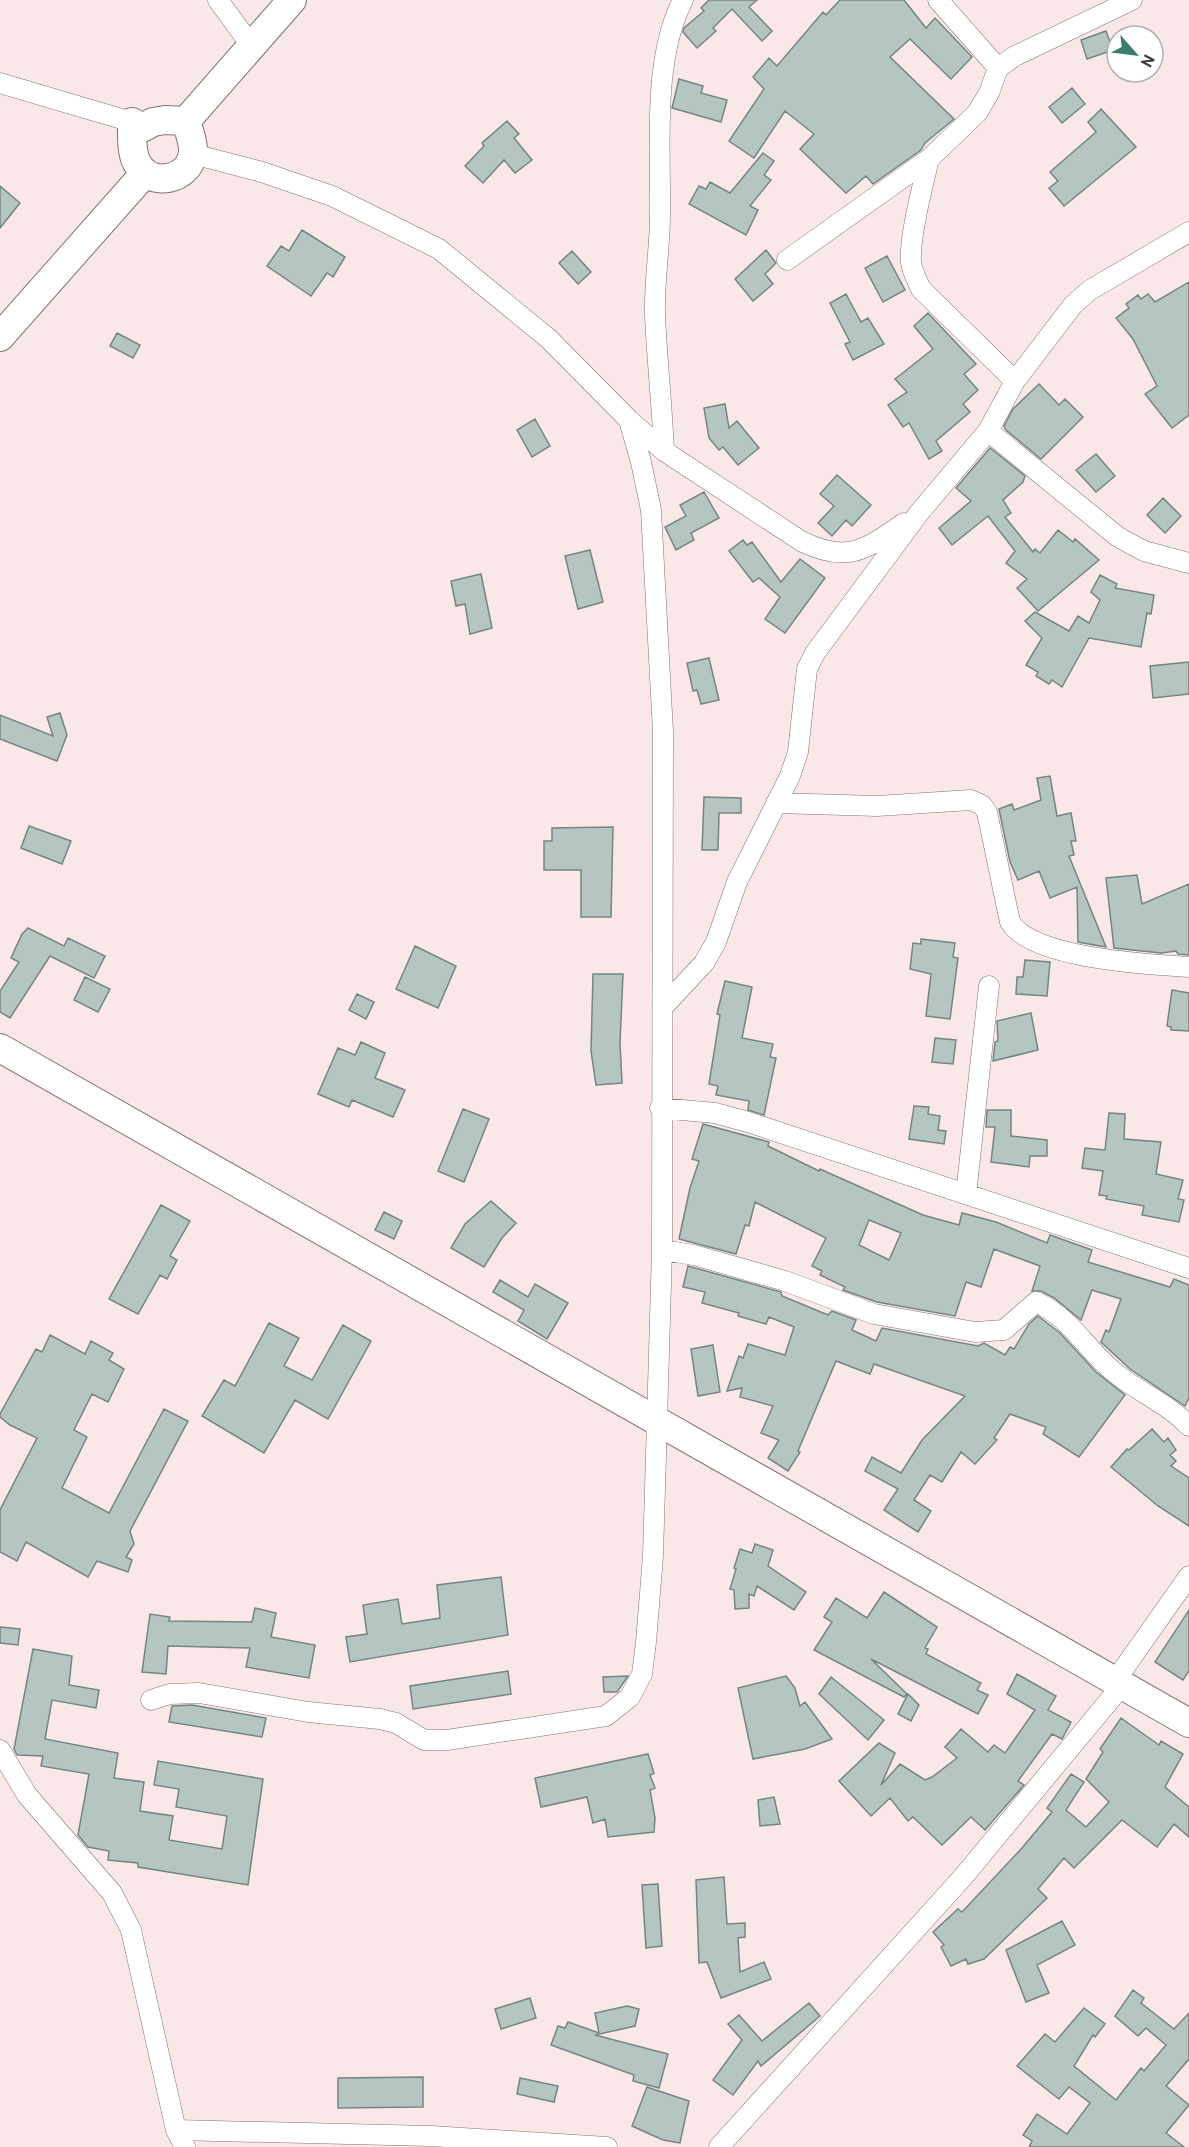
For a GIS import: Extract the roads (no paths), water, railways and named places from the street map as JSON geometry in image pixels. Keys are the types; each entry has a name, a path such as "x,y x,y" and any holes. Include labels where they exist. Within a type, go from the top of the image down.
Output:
{"street":[{"path":"218,0 253,48"},
{"path":"186,122 253,48 292,0"},
{"path":"664,451 655,313 660,218 658,141 668,41 675,16 683,0"},
{"path":"938,0 998,68"},
{"path":"787,260 929,159 976,113 989,93 998,68 1016,56 1132,0"},
{"path":"0,83 132,122 142,128 159,120 186,122"},
{"path":"132,122 137,163 145,172 156,178 168,179 180,174 188,165 193,154 186,122"},
{"path":"193,154 262,172 332,196 430,243 484,283 549,339 629,420 664,451 801,541 821,551 842,554 865,549 919,513"},
{"path":"929,159 921,190 911,261 915,276 921,289 1015,381"},
{"path":"0,337 145,172"},
{"path":"663,1007 704,963 716,942 736,882 790,776 798,752 803,689 807,669 815,653 919,513 988,431 1015,381 1073,305 1090,290 1189,232"},
{"path":"151,1700 170,1694 199,1694 308,1712 380,1719 396,1723 424,1740 447,1740 606,1716 630,1697 642,1674 653,1556 662,1250 660,1108 663,1007 663,732 651,510 629,420"},
{"path":"988,431 1118,537 1144,551 1189,563"},
{"path":"777,803 877,806 971,800 982,805 987,812 1010,922 1018,933 1053,948 1098,959 1189,968"},
{"path":"966,1194 989,986"},
{"path":"0,1048 1189,1723"},
{"path":"660,1108 715,1113 748,1122 1189,1268"},
{"path":"662,1250 694,1255 785,1281 874,1314 975,1332 1004,1330 1036,1302 1047,1306 1071,1326 1083,1337 1089,1349 1115,1373 1176,1412 1189,1426"},
{"path":"719,2147 963,1877 1119,1683 1189,1576"},
{"path":"0,1750 27,1795 112,1893 123,1911 131,1930 181,2138 431,2136 607,2147"}]}
